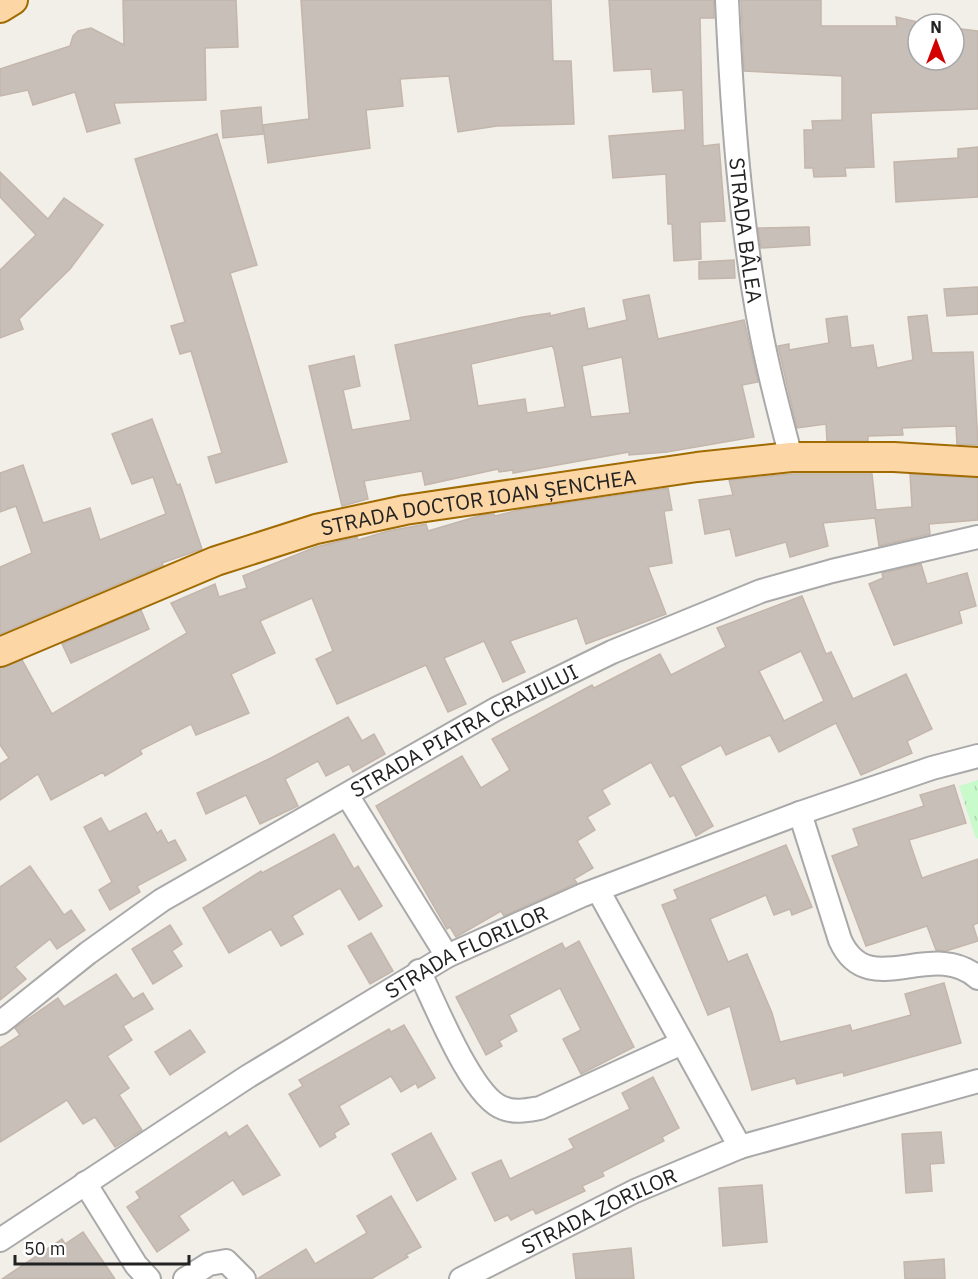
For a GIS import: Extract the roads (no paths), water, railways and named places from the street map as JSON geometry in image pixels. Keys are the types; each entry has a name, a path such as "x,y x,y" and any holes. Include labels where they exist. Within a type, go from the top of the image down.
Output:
{"main road":[{"name":"STRADA DOCTOR IOAN ȘENCHEA","path":"0,652 216,561 316,529 476,498 697,467 791,457 884,456 978,462"}],"street":[{"name":"STRADA BÂLEA","path":"727,0 736,134 749,257 761,332 791,457"},
{"name":"STRADA PIATRA CRAIULUI","path":"0,1023 88,952 162,900 496,709 612,651 694,616 761,591 978,537"},
{"name":"STRADA FLORILOR","path":"0,1240 247,1077 447,956 504,928 800,813 932,768 978,756"},
{"path":"347,795 447,956"},
{"path":"800,813 840,940 855,963 868,969 881,970 917,964 953,964 978,978"},
{"path":"598,890 740,1148"},
{"path":"419,971 475,1083 491,1102 504,1109 520,1111 540,1108 682,1043"},
{"name":"STRADA ZORILOR","path":"461,1279 635,1191 740,1148 978,1081"},
{"path":"86,1183 136,1265 149,1279"},
{"path":"185,1279 218,1261 226,1261 244,1279"}]}
